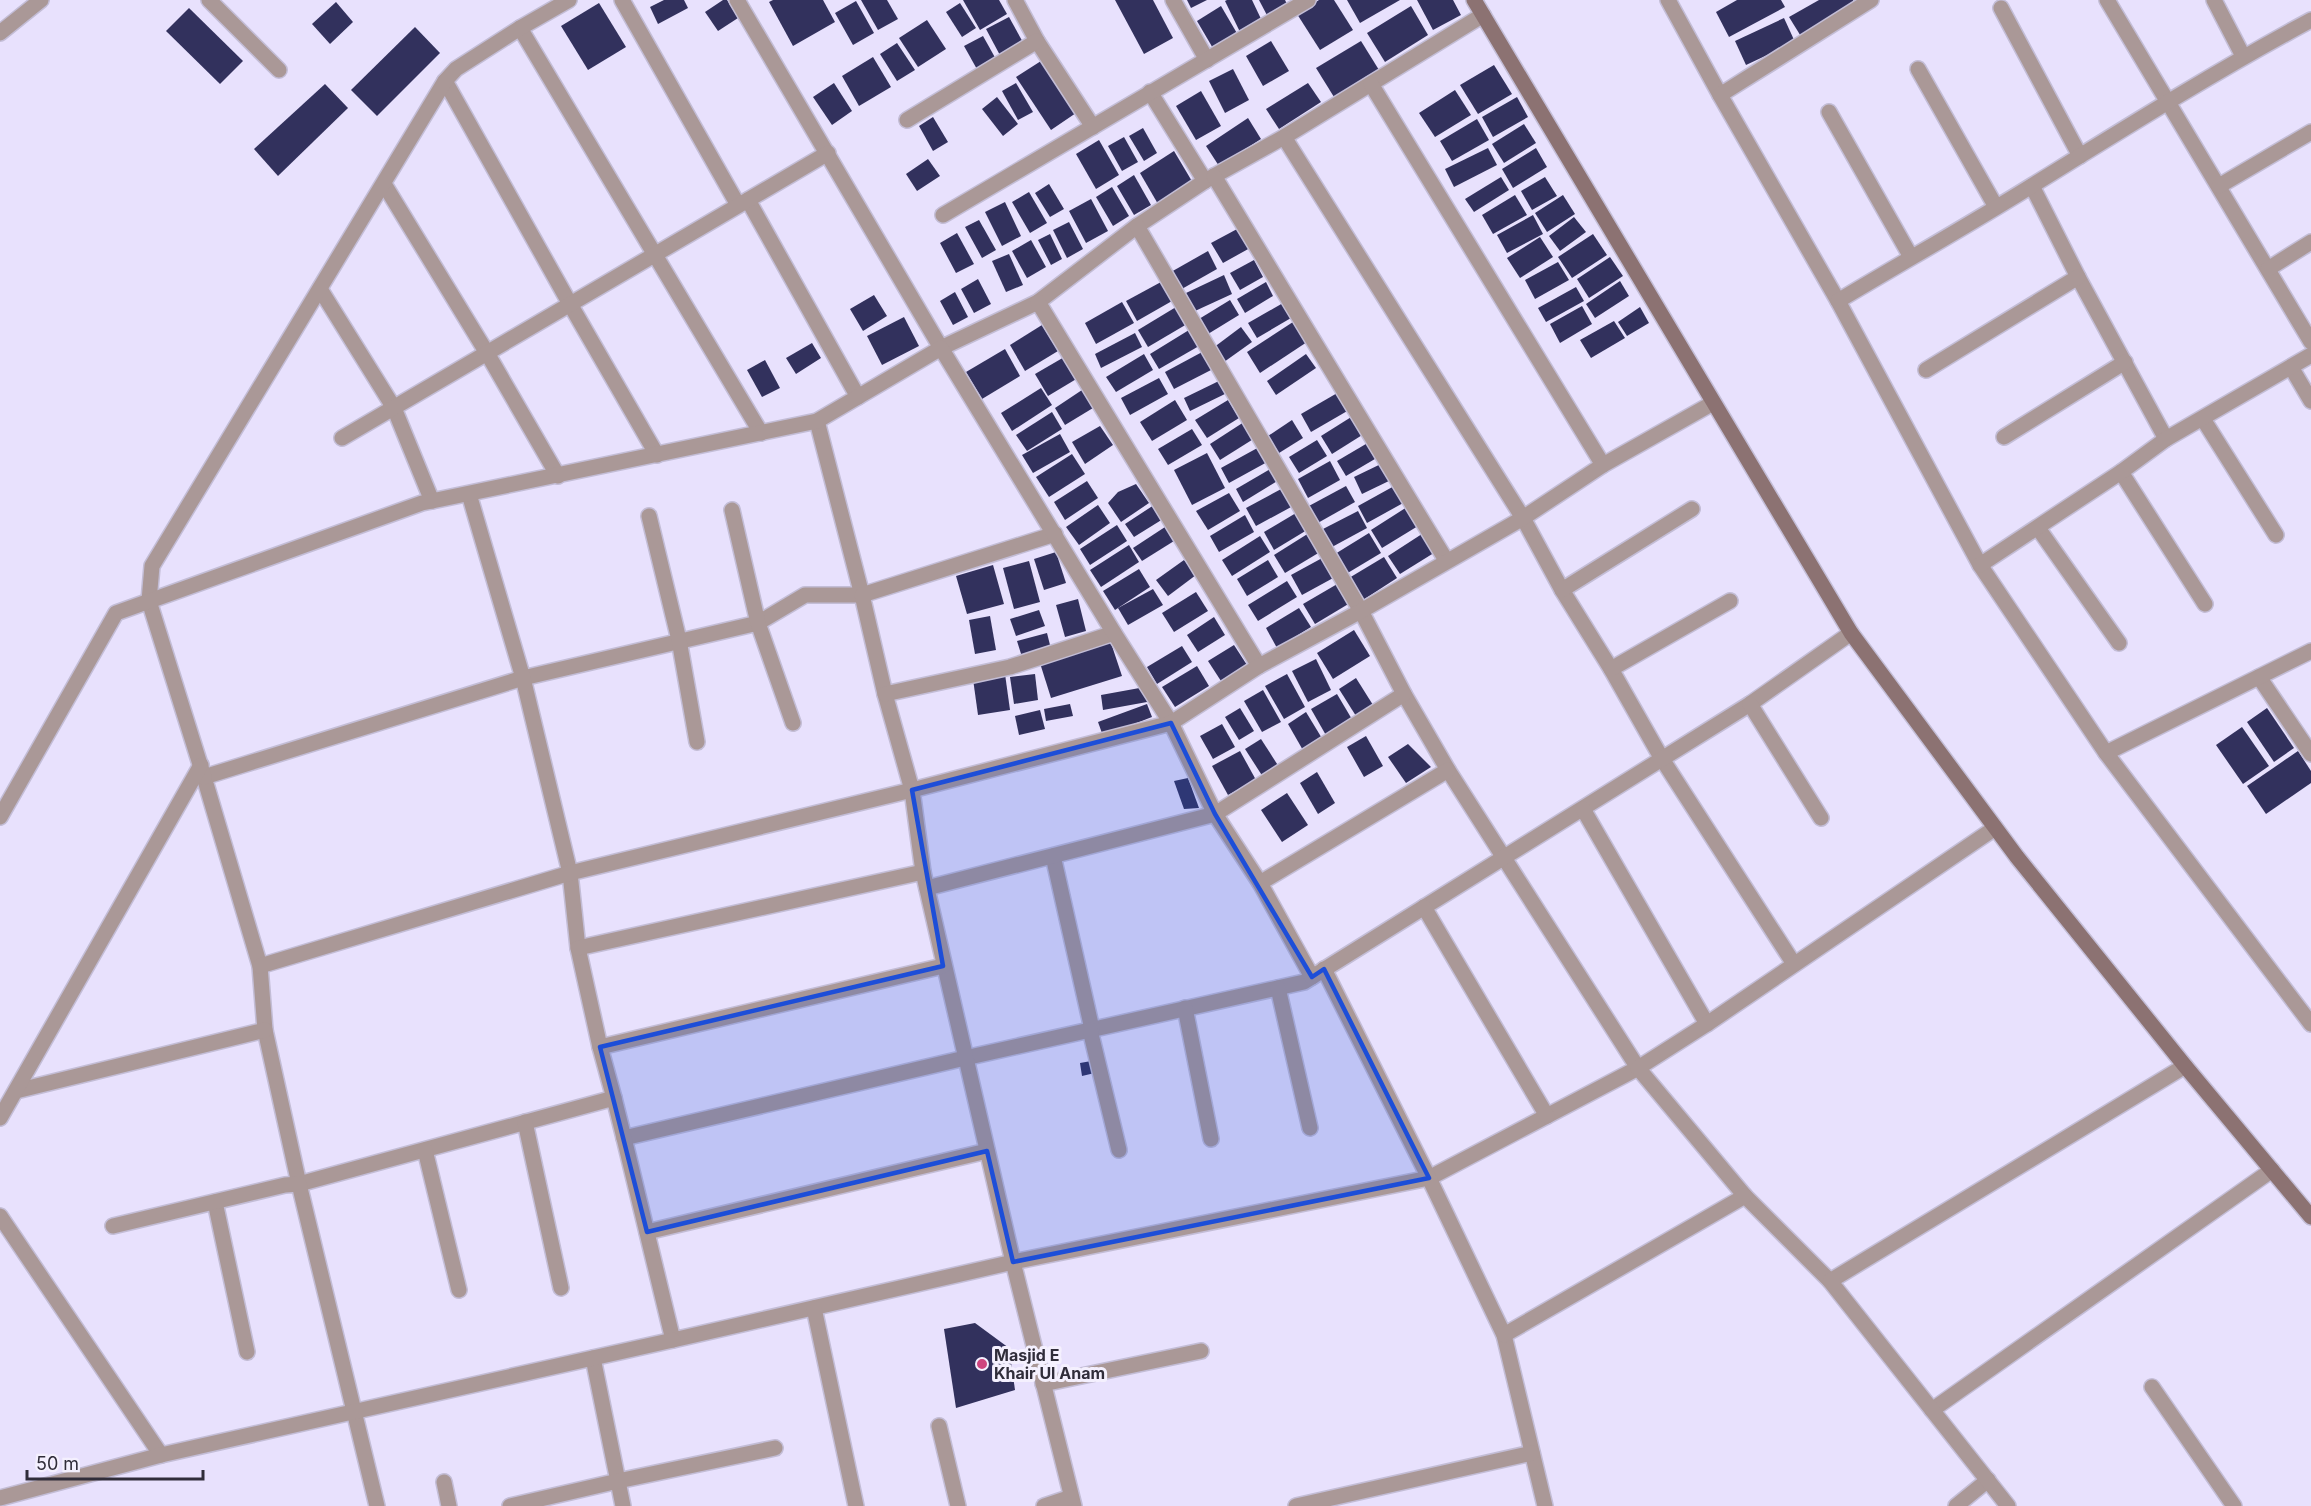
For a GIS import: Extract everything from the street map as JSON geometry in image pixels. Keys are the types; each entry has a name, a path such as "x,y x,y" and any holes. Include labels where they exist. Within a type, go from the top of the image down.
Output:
{"street":[{"path":"0,33 41,0"},
{"path":"209,0 279,70"},
{"path":"377,1506 299,1184 265,1030 260,966 203,771 149,601 152,566 446,81 456,69 569,0"},
{"path":"622,0 858,397"},
{"path":"737,0 942,348 1171,723 1215,814 1318,973 1428,1178 1504,1335 1545,1506"},
{"path":"1015,0 1037,41 1093,126"},
{"path":"1173,0 1207,60"},
{"path":"944,215 1308,0"},
{"path":"1474,0 1851,633 1995,828 2185,1066 2311,1217"},
{"path":"1668,0 1838,301 1980,565 2106,753 2311,1024"},
{"path":"1720,95 1871,0"},
{"path":"2107,0 2311,342"},
{"path":"2214,0 2243,56"},
{"path":"2001,8 2080,156"},
{"path":"0,817 116,613 432,501 817,421 942,348 1038,302 1137,226 1209,178 1284,137 1483,15"},
{"path":"1838,301 2032,186 2168,100 2311,20"},
{"path":"520,28 761,433"},
{"path":"907,120 1037,41"},
{"path":"1918,69 1996,207"},
{"path":"446,81 657,455"},
{"path":"1371,84 1603,465"},
{"path":"1150,92 1209,178 1446,561"},
{"path":"1829,112 1911,257"},
{"path":"2218,186 2311,132"},
{"path":"1284,137 1522,518 1662,759 1794,964"},
{"path":"342,438 828,153"},
{"path":"384,184 487,353 558,476"},
{"path":"2032,186 2078,277 2166,439"},
{"path":"1137,226 1361,610 1404,694 1448,770 1638,1068 1745,1196 1830,1281 2008,1506"},
{"path":"2268,269 2311,242"},
{"path":"1926,370 2078,277"},
{"path":"320,289 394,408 432,501"},
{"path":"1038,302 1259,666"},
{"path":"1980,565 2121,472 2166,439 2203,420 2311,355"},
{"path":"2004,437 2125,362"},
{"path":"2291,367 2311,401"},
{"path":"260,966 570,873 1171,723 1259,666 1522,518 1603,465 1713,403"},
{"path":"2203,420 2276,535"},
{"path":"817,421 885,694 912,789 923,872 943,966 1072,1502 1044,1506"},
{"path":"2121,472 2205,604"},
{"path":"469,494 523,678 570,873 578,948 600,1047 673,1340"},
{"path":"732,510 758,622 793,723"},
{"path":"1562,590 1692,510"},
{"path":"649,516 679,640 697,742"},
{"path":"2038,528 2119,643"},
{"path":"0,1118 203,771 523,678 758,622 805,596 862,595 1055,534"},
{"path":"1611,669 1730,601"},
{"path":"885,694 1011,667 1114,633"},
{"path":"624,1138 1304,982 1750,704 1851,633"},
{"path":"2106,753 2311,651"},
{"path":"2259,677 2311,753"},
{"path":"927,888 1215,814 1404,694"},
{"path":"1750,704 1821,818"},
{"path":"1260,883 1448,770"},
{"path":"1583,809 1707,1024"},
{"path":"0,1498 161,1455 1013,1262 1428,1178 1638,1068 1707,1024 1995,828"},
{"path":"1053,856 1119,1150"},
{"path":"578,948 923,872"},
{"path":"1424,907 1546,1116"},
{"path":"600,1047 943,966"},
{"path":"1278,988 1310,1128"},
{"path":"1185,1008 1211,1139"},
{"path":"16,1091 265,1030"},
{"path":"1830,1281 2185,1066"},
{"path":"113,1226 285,1185 299,1184 614,1098"},
{"path":"525,1122 561,1288"},
{"path":"425,1150 459,1290"},
{"path":"647,1232 987,1151"},
{"path":"1932,1410 2272,1170"},
{"path":"1504,1335 1745,1196"},
{"path":"215,1202 247,1352"},
{"path":"0,1216 161,1455"},
{"path":"814,1308 856,1506"},
{"path":"1044,1384 1201,1351"},
{"path":"593,1358 623,1506"},
{"path":"2152,1387 2234,1506"},
{"path":"939,1426 958,1506"},
{"path":"510,1506 775,1448"},
{"path":"1296,1506 1532,1453"},
{"path":"1956,1506 1988,1480"},
{"path":"444,1482 449,1506"}],"highlighted area":[{"path":"1171,723 1215,814 1312,977 1324,969 1429,1178 1013,1262 987,1151 647,1232 600,1047 943,966 912,790"}],"building":[{"path":"664,0 684,0 688,8 658,24 650,7"},
{"path":"723,0 727,0 738,18 718,31 705,12"},
{"path":"773,0 823,0 835,22 793,46 769,2"},
{"path":"861,0 887,0 898,19 878,30"},
{"path":"963,0 999,0 1007,14 980,30"},
{"path":"1115,0 1153,0 1173,38 1144,54"},
{"path":"1187,0 1207,0 1191,8"},
{"path":"1252,0 1262,21 1240,32 1225,1"},
{"path":"1259,0 1285,0 1289,8 1269,19"},
{"path":"1319,0 1334,0 1353,30 1320,50 1297,14"},
{"path":"1347,0 1400,0 1360,23"},
{"path":"1417,0 1453,0 1461,15 1433,30"},
{"path":"1737,0 1781,0 1785,7 1729,37 1716,12"},
{"path":"1819,0 1853,0 1856,7 1802,38 1789,17"},
{"path":"856,1 874,33 853,45 835,13"},
{"path":"336,2 353,22 330,44 312,24"},
{"path":"599,3 626,47 588,70 561,26"},
{"path":"960,3 976,28 962,37 946,12"},
{"path":"1221,6 1238,35 1214,50 1197,21"},
{"path":"1411,6 1428,35 1385,62 1367,33"},
{"path":"189,8 243,61 220,84 166,31"},
{"path":"1009,17 1025,46 1002,59 986,29"},
{"path":"1784,18 1795,42 1746,65 1735,41"},
{"path":"927,20 946,49 918,67 899,38"},
{"path":"415,27 440,53 377,116 351,90"},
{"path":"983,36 997,61 978,71 964,46"},
{"path":"1271,41 1289,71 1263,86 1246,56"},
{"path":"1361,41 1379,70 1334,97 1316,68"},
{"path":"897,43 915,70 897,81 880,54"},
{"path":"873,57 891,87 859,106 842,76"},
{"path":"1041,61 1076,113 1051,130 1016,77"},
{"path":"1494,65 1512,94 1478,114 1460,85"},
{"path":"1233,69 1249,100 1225,113 1209,81"},
{"path":"834,83 852,111 832,125 813,97"},
{"path":"1016,83 1033,112 1018,120 1002,91"},
{"path":"1308,83 1321,102 1279,129 1266,109"},
{"path":"325,84 348,108 278,176 254,149"},
{"path":"1455,90 1471,115 1435,137 1419,113"},
{"path":"1201,91 1221,126 1196,140 1176,106"},
{"path":"997,97 1018,124 1003,136 982,109"},
{"path":"1517,97 1528,117 1493,137 1482,117"},
{"path":"933,117 948,142 933,151 919,126"},
{"path":"1248,118 1261,139 1219,166 1206,146"},
{"path":"1477,119 1489,140 1452,161 1440,141"},
{"path":"1524,124 1536,143 1504,163 1492,144"},
{"path":"1143,128 1157,153 1144,161 1129,136"},
{"path":"1124,137 1138,162 1122,171 1108,146"},
{"path":"1099,140 1119,175 1096,189 1076,154"},
{"path":"1488,148 1497,165 1454,187 1445,169"},
{"path":"1536,148 1547,167 1513,188 1502,169"},
{"path":"1174,151 1193,183 1158,204 1140,173"},
{"path":"928,159 940,176 917,191 906,174"},
{"path":"1134,175 1151,205 1134,215 1117,186"},
{"path":"1501,177 1509,190 1474,212 1465,199"},
{"path":"1545,177 1557,196 1532,210 1521,191"},
{"path":"1049,184 1064,209 1050,217 1035,193"},
{"path":"1112,187 1129,216 1113,226 1096,197"},
{"path":"1029,192 1047,223 1030,233 1012,202"},
{"path":"1515,195 1527,215 1493,234 1482,215"},
{"path":"1563,195 1575,214 1547,232 1535,213"},
{"path":"1091,199 1108,231 1086,243 1069,211"},
{"path":"1005,202 1021,236 1002,246 985,212"},
{"path":"1533,215 1543,234 1507,253 1497,235"},
{"path":"1574,217 1586,232 1560,251 1549,236"},
{"path":"979,220 996,250 982,258 965,227"},
{"path":"1069,222 1083,249 1067,258 1053,230"},
{"path":"1239,228 1250,248 1223,263 1211,243"},
{"path":"957,233 974,264 956,273 940,243"},
{"path":"1050,234 1062,259 1051,265 1038,240"},
{"path":"1593,234 1607,255 1572,278 1558,257"},
{"path":"1540,237 1553,257 1520,278 1507,258"},
{"path":"1031,240 1046,267 1027,278 1012,251"},
{"path":"1208,251 1217,269 1180,290 1171,272"},
{"path":"1009,254 1023,285 1006,292 992,261"},
{"path":"1610,257 1623,276 1589,298 1577,279"},
{"path":"1254,260 1263,277 1240,290 1230,273"},
{"path":"1558,262 1569,280 1535,299 1525,280"},
{"path":"1224,275 1232,294 1195,311 1186,293"},
{"path":"978,279 991,304 974,313 961,289"},
{"path":"1620,281 1629,296 1595,318 1586,304"},
{"path":"1161,282 1172,301 1137,321 1126,301"},
{"path":"1266,282 1273,296 1245,313 1237,299"},
{"path":"1576,287 1584,301 1546,322 1538,308"},
{"path":"955,292 968,317 953,325 940,301"},
{"path":"874,295 887,316 863,331 850,309"},
{"path":"1230,300 1239,315 1208,334 1199,319"},
{"path":"1122,302 1134,323 1096,344 1085,323"},
{"path":"1283,303 1291,318 1257,338 1248,323"},
{"path":"1582,306 1592,324 1560,343 1550,324"},
{"path":"1176,307 1187,324 1148,347 1138,330"},
{"path":"1640,307 1649,323 1627,336 1618,322"},
{"path":"904,317 919,346 882,365 867,336"},
{"path":"1614,321 1625,338 1591,358 1580,340"},
{"path":"1293,322 1307,342 1260,373 1247,352"},
{"path":"1042,325 1058,351 1025,371 1010,345"},
{"path":"1241,327 1252,342 1224,362 1213,348"},
{"path":"1189,330 1199,346 1159,369 1150,354"},
{"path":"1135,333 1142,347 1101,368 1095,354"},
{"path":"812,343 821,358 796,374 786,358"},
{"path":"1005,349 1020,376 982,399 966,372"},
{"path":"1204,351 1213,369 1174,389 1165,372"},
{"path":"1144,354 1153,370 1116,392 1106,377"},
{"path":"1306,354 1316,368 1276,395 1267,381"},
{"path":"1066,356 1078,378 1048,396 1035,374"},
{"path":"765,360 780,388 762,397 747,370"},
{"path":"1159,378 1168,394 1130,415 1121,398"},
{"path":"1223,379 1229,392 1190,411 1184,398"},
{"path":"1041,388 1052,405 1012,431 1001,413"},
{"path":"1082,390 1093,408 1065,425 1055,408"},
{"path":"1339,392 1349,410 1311,432 1301,414"},
{"path":"1175,400 1187,420 1152,441 1140,422"},
{"path":"1228,400 1239,418 1207,438 1195,420"},
{"path":"1052,412 1062,429 1027,451 1016,435"},
{"path":"1356,414 1367,432 1332,454 1321,436"},
{"path":"1292,420 1303,438 1279,453 1268,436"},
{"path":"1244,422 1255,438 1220,460 1210,444"},
{"path":"1100,426 1113,445 1085,464 1072,442"},
{"path":"1192,429 1202,445 1168,465 1158,449"},
{"path":"1060,434 1070,452 1033,473 1022,455"},
{"path":"1317,440 1327,456 1299,473 1289,457"},
{"path":"1371,441 1380,456 1346,476 1337,461"},
{"path":"1261,446 1269,461 1229,483 1221,468"},
{"path":"1207,453 1225,488 1192,505 1174,470"},
{"path":"1072,454 1085,474 1049,497 1036,477"},
{"path":"1330,461 1340,480 1308,498 1298,479"},
{"path":"1385,462 1393,479 1362,494 1354,477"},
{"path":"1272,468 1279,480 1243,502 1236,489"},
{"path":"1087,481 1098,498 1065,520 1054,502"},
{"path":"1136,484 1149,503 1121,522 1108,503 1118,492"},
{"path":"1396,485 1405,502 1367,523 1358,506"},
{"path":"1346,486 1355,502 1316,524 1307,507"},
{"path":"1283,488 1293,506 1256,526 1246,508"},
{"path":"1229,493 1240,511 1208,530 1196,511"},
{"path":"1098,505 1110,523 1079,545 1066,527"},
{"path":"1154,505 1163,519 1134,537 1125,524"},
{"path":"1407,507 1418,526 1382,548 1371,530"},
{"path":"1358,511 1367,528 1332,547 1323,529"},
{"path":"1296,513 1307,530 1274,550 1264,532"},
{"path":"1245,515 1254,532 1219,552 1210,536"},
{"path":"1117,525 1127,541 1090,565 1080,549"},
{"path":"1165,527 1174,541 1142,561 1133,548"},
{"path":"1425,532 1437,551 1400,574 1388,556"},
{"path":"1309,533 1320,552 1285,573 1274,555"},
{"path":"1369,533 1381,553 1346,574 1335,554"},
{"path":"1260,536 1270,552 1232,576 1222,560"},
{"path":"1129,545 1139,562 1101,587 1090,570"},
{"path":"1056,552 1066,583 1044,590 1034,559"},
{"path":"1324,557 1335,577 1302,595 1291,575"},
{"path":"1384,557 1397,578 1363,600 1349,578"},
{"path":"1184,560 1196,575 1168,596 1156,580"},
{"path":"1268,560 1278,577 1247,596 1237,579"},
{"path":"1029,561 1040,602 1014,609 1003,568"},
{"path":"993,565 1004,604 967,614 956,576"},
{"path":"1139,569 1150,587 1115,610 1103,591"},
{"path":"1287,581 1297,597 1258,621 1248,605"},
{"path":"1339,583 1350,603 1315,624 1303,604"},
{"path":"1153,589 1163,605 1128,625 1118,608"},
{"path":"1196,592 1208,611 1174,632 1162,613"},
{"path":"1078,599 1086,631 1065,637 1056,605"},
{"path":"1299,608 1311,627 1277,648 1266,628"},
{"path":"1039,610 1045,626 1016,636 1010,619"},
{"path":"990,616 996,650 975,654 969,620"},
{"path":"1214,617 1225,635 1198,652 1187,635"},
{"path":"1354,630 1370,656 1333,679 1317,653"},
{"path":"1047,633 1051,649 1022,657 1017,641"},
{"path":"1110,640 1122,676 1051,698 1040,663"},
{"path":"1234,645 1247,665 1221,681 1208,661"},
{"path":"1182,646 1192,662 1157,684 1147,667"},
{"path":"1316,659 1331,690 1308,702 1292,671"},
{"path":"1197,666 1209,686 1175,707 1162,687"},
{"path":"1005,674 1010,710 978,715 973,679"},
{"path":"1035,674 1038,700 1014,704 1010,677"},
{"path":"1287,674 1305,707 1284,719 1265,686"},
{"path":"1356,678 1373,705 1356,716 1339,689"},
{"path":"1145,687 1147,702 1103,710 1101,695"},
{"path":"1263,690 1281,722 1262,732 1244,701"},
{"path":"1337,694 1353,721 1327,737 1311,709"},
{"path":"1070,704 1073,716 1046,721 1044,709"},
{"path":"1147,704 1152,717 1103,736 1098,722"},
{"path":"1240,708 1254,731 1239,740 1225,717"},
{"path":"2267,708 2294,748 2274,762 2247,722"},
{"path":"1040,710 1045,729 1019,735 1015,716"},
{"path":"1306,712 1323,740 1304,752 1288,724"},
{"path":"1222,724 1235,747 1213,759 1200,736"},
{"path":"2242,727 2269,766 2243,784 2216,745"},
{"path":"1366,736 1383,766 1364,777 1347,747"},
{"path":"1261,739 1279,767 1263,777 1245,749"},
{"path":"1408,744 1431,767 1406,783 1388,757"},
{"path":"1240,751 1256,780 1228,795 1212,766"},
{"path":"2298,751 2311,771 2311,783 2266,814 2247,786"},
{"path":"1317,772 1335,803 1318,814 1300,783"},
{"path":"1188,778 1199,808 1184,809 1174,781"},
{"path":"1287,793 1308,825 1282,842 1261,810"},
{"path":"1097,1060 1099,1072 1082,1076 1080,1063"},
{"path":"975,1323 1009,1348 1015,1390 956,1408 944,1329"}],"place":[{"name":"Masjid E Khair Ul Anam","path":"982,1364"}]}
